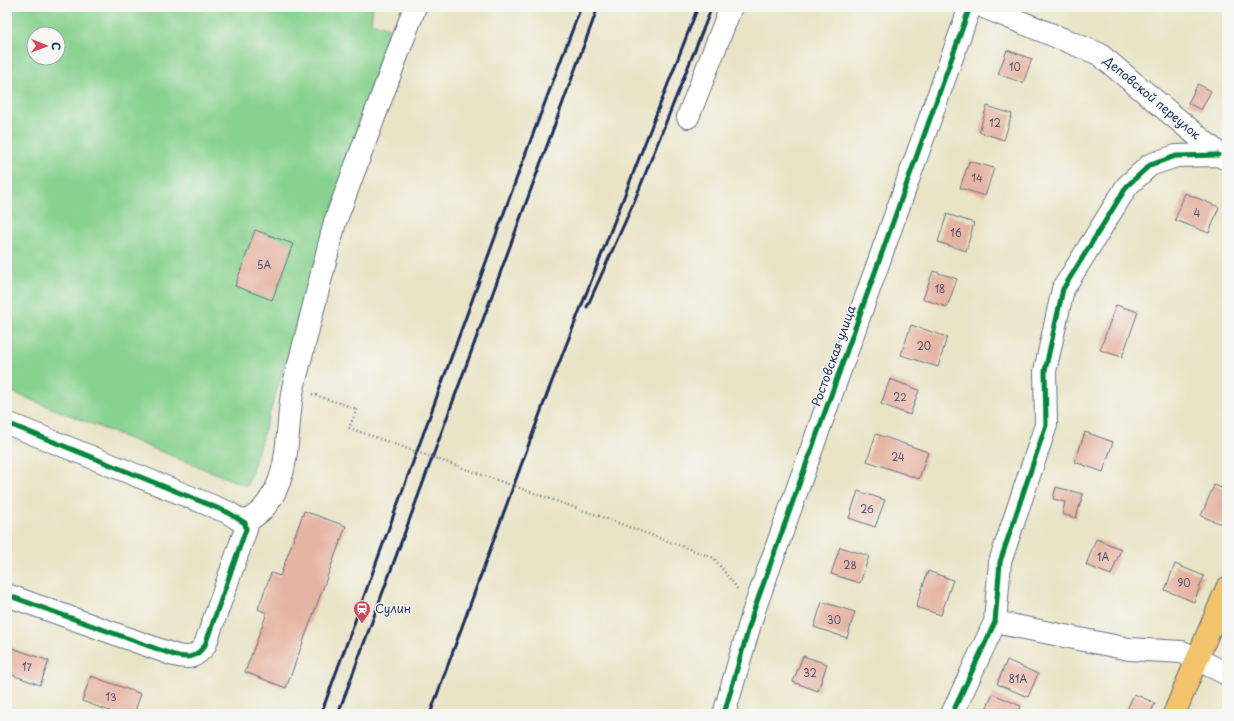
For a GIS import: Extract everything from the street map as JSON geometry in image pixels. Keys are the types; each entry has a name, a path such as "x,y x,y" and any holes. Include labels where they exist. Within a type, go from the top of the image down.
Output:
{"main road":[{"path":"1174,714 1227,588"}],"street":[{"path":"245,523 261,512 277,490 284,468 289,408 293,388 335,222 415,7"},
{"path":"688,117 731,7"},
{"name":"Ростовская улица","path":"724,714 754,610 970,7"},
{"name":"Деповской переулок","path":"984,7 1099,54 1223,157"},
{"path":"952,714 995,622 1000,562 1046,425 1045,371 1063,289 1127,186 1150,165 1176,156 1223,157"},
{"path":"7,422 227,512 245,523"},
{"path":"7,595 174,655 184,658 192,657 198,654 204,645 244,538 246,530 245,523"},
{"path":"995,622 1129,649 1182,652 1198,658 1227,674"}],"path":[{"path":"293,388 356,409 349,428 714,558 754,610"}],"green space":[{"path":"7,7 373,7 371,22 389,28 247,486 7,390"}],"building":[{"path":"1007,50 1032,59 1023,83 998,74"},
{"path":"1198,84 1211,91 1201,110 1188,103"},
{"path":"987,106 1012,114 1004,140 979,132"},
{"path":"969,161 994,168 985,196 960,188"},
{"path":"1185,193 1219,207 1209,233 1175,220"},
{"path":"947,214 974,223 966,251 938,242"},
{"path":"255,230 293,244 272,300 235,286"},
{"path":"933,271 957,279 947,307 923,299"},
{"path":"1116,305 1138,312 1122,357 1100,350"},
{"path":"911,325 947,337 938,367 901,355"},
{"path":"890,379 919,390 910,415 881,404"},
{"path":"1085,432 1113,442 1103,472 1075,462"},
{"path":"876,434 928,452 919,479 867,461"},
{"path":"1214,485 1227,490 1227,526 1201,516"},
{"path":"1056,487 1083,494 1076,518 1062,514 1065,502 1053,499"},
{"path":"858,491 885,500 875,527 849,518"},
{"path":"304,511 346,526 286,688 245,672 267,613 258,609 271,573 280,576"},
{"path":"1096,539 1121,549 1111,575 1086,565"},
{"path":"840,547 869,556 860,583 831,574"},
{"path":"1175,564 1204,576 1194,602 1165,590"},
{"path":"928,571 953,580 941,615 916,607"},
{"path":"822,602 855,612 847,638 814,627"},
{"path":"7,646 49,661 40,685 7,673"},
{"path":"803,656 827,664 818,691 793,682"},
{"path":"1007,660 1038,674 1028,697 997,684"},
{"path":"91,676 141,694 134,714 118,714 82,701"},
{"path":"993,694 1021,706 1018,714 984,713"},
{"path":"1134,694 1155,703 1150,714 1125,714"}],"railway":[{"path":"321,714 524,158 581,7"},
{"path":"338,714 598,7"},
{"path":"430,714 549,389 698,7"},
{"path":"587,307 634,202 712,7"}],"cycle path":[{"path":"724,714 754,610 970,7"},
{"path":"952,714 995,622 1000,562 1046,425 1045,371 1063,289 1127,186 1150,165 1176,156 1218,155"},
{"path":"7,423 227,512 245,523 246,529 205,645 198,653 188,657 174,655 7,595"}],"place":[{"name":"Сулин","path":"362,624"}]}
